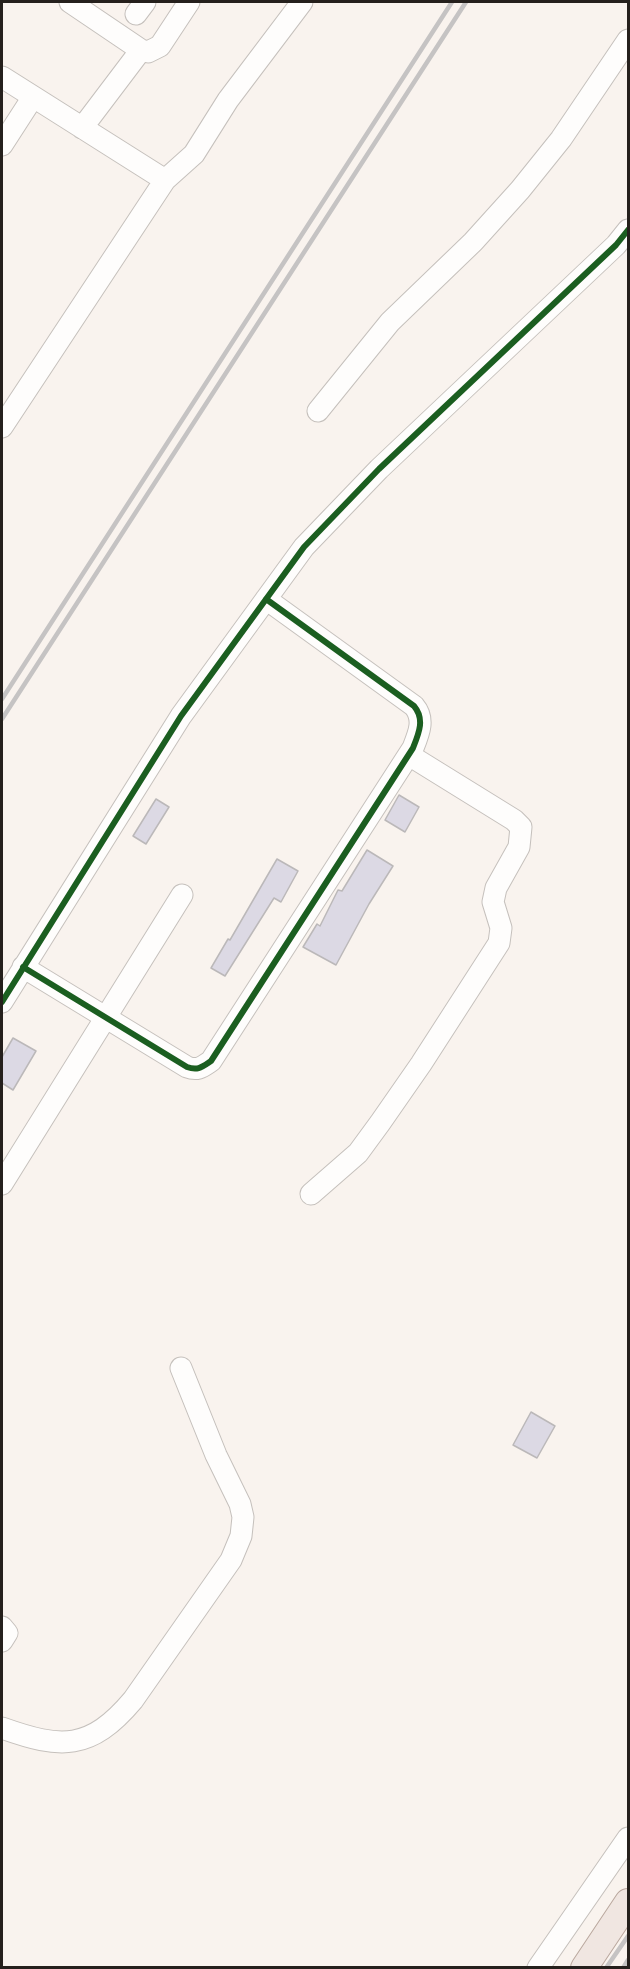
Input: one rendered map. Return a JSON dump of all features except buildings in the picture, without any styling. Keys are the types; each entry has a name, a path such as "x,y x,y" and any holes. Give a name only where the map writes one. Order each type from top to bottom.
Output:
{"main road":[{"path":"584,1968 628,1902"}],"street":[{"path":"70,2 141,50 148,52 160,46 189,2"},
{"path":"2,428 165,180 194,154 228,100 302,2"},
{"path":"318,411 377,336 473,242 520,190 561,139 628,40"},
{"path":"82,128 141,50"},
{"path":"2,77 165,180"},
{"path":"2,145 33,97"},
{"path":"2,1002 181,717 304,547 379,469 616,245 628,230"},
{"path":"23,967 194,1070 202,1068 211,1061 409,755 419,735 421,721 420,712 414,706 266,599"},
{"path":"310,1194 358,1153 427,1055 499,942 501,928 493,902 496,888 519,847 521,827 514,820 409,755"},
{"path":"2,1184 182,895"},
{"path":"2,1728 35,1740 79,1741 117,1720 231,1560 241,1536 243,1517 240,1504 216,1455 181,1368"},
{"path":"2,1627 7,1633 2,1641"},
{"path":"538,1968 628,1838"}],"railway":[{"path":"2,699 452,2"},
{"path":"2,719 466,2"},
{"path":"606,1968 628,1936"},
{"path":"623,1968 628,1960"}],"cycle path":[{"path":"2,1002 181,716 304,547 379,469 616,245 628,230"},
{"path":"23,967 187,1067 202,1067 211,1061 413,748 420,726 419,716 414,706 266,599"}]}
